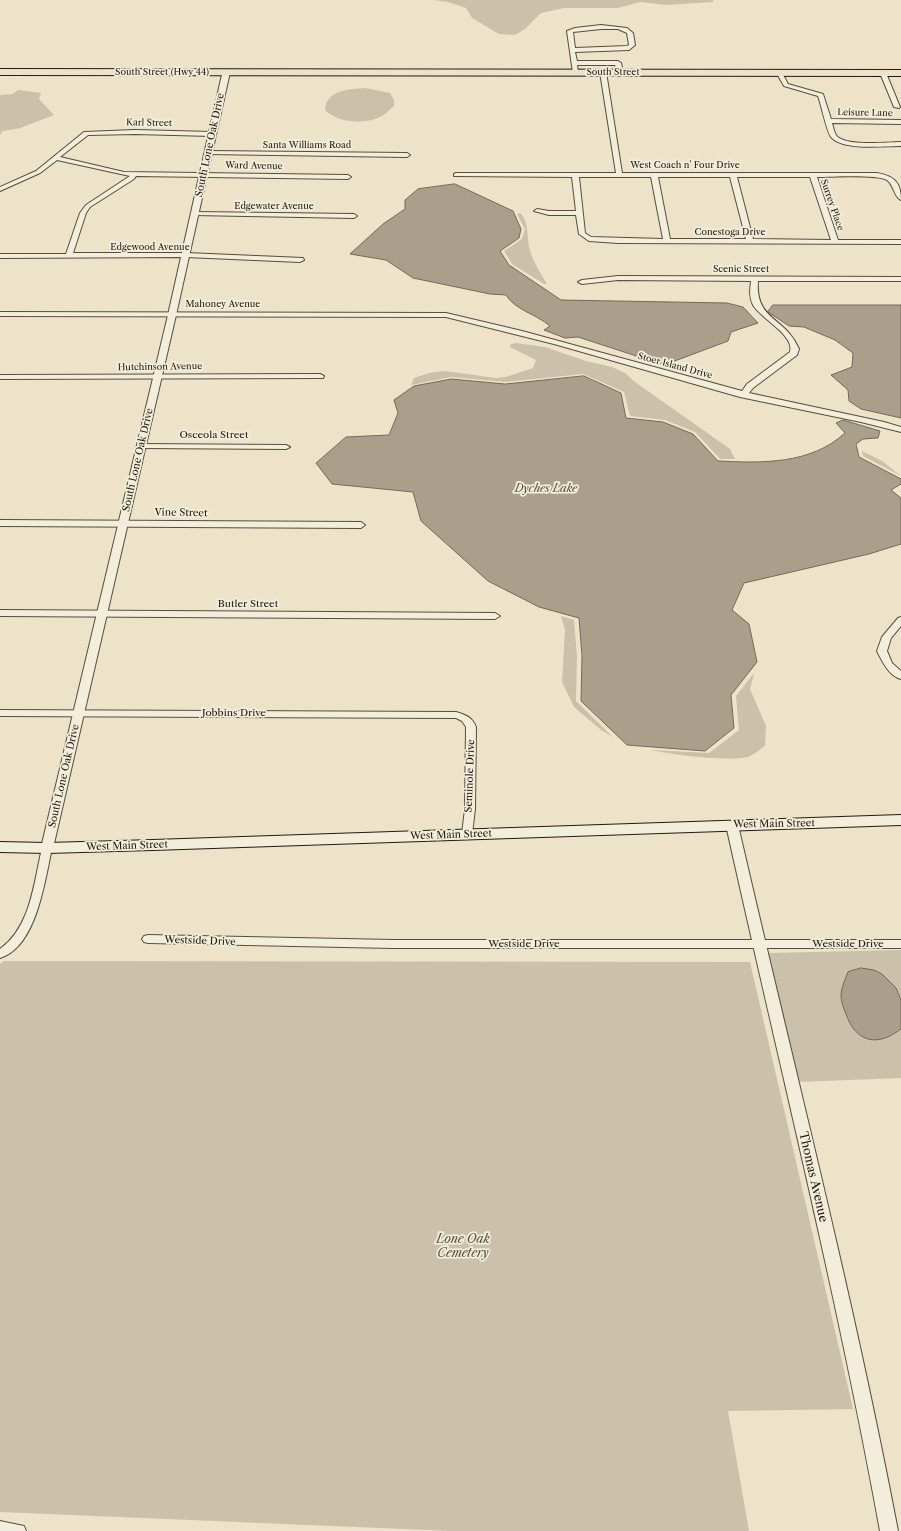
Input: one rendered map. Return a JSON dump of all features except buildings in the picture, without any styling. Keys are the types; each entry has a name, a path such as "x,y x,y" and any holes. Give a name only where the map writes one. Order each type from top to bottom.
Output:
{"main road":[{"name":"South Street","path":"325,72 574,68 603,72 901,72"},
{"name":"South Street (Hwy 44)","path":"0,72 325,72"},
{"name":"West Main Street","path":"0,847 47,848 732,824 901,820"}],"street":[{"path":"572,50 629,48 632,45 628,31 617,28 584,28 570,31 572,50 574,68 618,63 620,72"},
{"name":"South Lone Oak Drive","path":"47,848 186,256 226,72"},
{"path":"603,72 619,174"},
{"path":"780,72 786,85 821,95 832,136 840,141 854,143 901,144"},
{"path":"883,72 897,107"},
{"name":"Leisure Lane","path":"828,121 901,122"},
{"name":"Karl Street","path":"56,158 86,133 135,132 212,134"},
{"name":"Santa Williams Road","path":"208,153 407,155"},
{"path":"0,189 27,178 56,158"},
{"name":"Ward Avenue","path":"56,158 109,172 134,174 348,177"},
{"path":"69,256 83,213 88,206 132,178 134,174"},
{"name":"Conestoga Drive","path":"575,174 582,234 589,239 667,241 901,242"},
{"path":"654,174 667,241"},
{"path":"733,174 750,241"},
{"name":"West Coach n' Four Drive","path":"456,175 882,175 892,179 901,198"},
{"name":"Surrey Place","path":"813,175 835,242"},
{"path":"537,211 550,214 580,213"},
{"name":"Edgewater Avenue","path":"195,214 354,216"},
{"name":"Edgewood Avenue","path":"0,256 186,256 300,260"},
{"name":"Scenic Street","path":"582,282 618,278 901,279"},
{"path":"743,394 750,386 794,353 795,349 791,338 770,320 755,303 753,297 755,278"},
{"name":"Mahoney Avenue","path":"0,314 446,315"},
{"name":"Stoer Island Drive","path":"446,315 489,325 743,394 854,416 901,430"},
{"name":"Hutchinson Avenue","path":"0,377 320,376"},
{"name":"Osceola Street","path":"141,446 286,447"},
{"name":"Vine Street","path":"0,523 361,526"},
{"name":"Butler Street","path":"0,613 495,616"},
{"path":"901,620 887,637 882,650 888,664 901,676"},
{"name":"Jobbins Drive","path":"0,713 456,715 467,719"},
{"name":"Seminole Drive","path":"467,719 472,727 470,809 467,834"},
{"name":"Thomas Avenue","path":"732,824 758,944 855,1352 889,1531"},
{"path":"0,954 14,943 21,934 29,917 47,848"},
{"name":"Westside Drive","path":"148,939 393,944 901,944"},
{"path":"0,1528 19,1531"}],"green space":[{"path":"433,0 713,0 713,2 666,5 640,2 618,8 564,8 541,13 525,29 515,35 499,34 472,18 466,8 448,2"},
{"path":"365,88 390,93 394,100 394,106 382,116 368,121 344,120 337,118 325,110 326,103 329,98 339,92"},
{"path":"18,90 41,93 39,99 54,115 20,128 3,131 0,135 0,95 13,94"},
{"path":"520,213 527,225 531,254 537,268 547,284 544,284 512,264 504,251 522,239 525,229 517,214"},
{"path":"516,343 545,347 586,361 612,367 625,373 635,382 730,449 735,459 720,459 695,432 665,420 630,416 624,392 583,374 505,382 451,377 411,385 414,378 429,373 445,371 496,378 506,377 533,368 536,360 510,347 511,344"},
{"path":"862,451 882,461 901,476 863,456"},
{"path":"561,616 574,620 577,656 576,701 613,737 601,730 574,707 562,682 565,630"},
{"path":"754,673 750,689 766,726 765,746 750,756 729,759 685,756 651,750 709,753 739,730 736,696"},
{"path":"901,950 901,1000 896,988 892,1036 901,1029 901,1078 798,1082 769,953"},
{"name":"Lone Oak Cemetery","path":"4,961 750,962 853,1409 728,1411 749,1531 451,1531 0,1512 0,964"}],"water":[{"path":"455,184 513,211 521,229 519,238 500,251 509,265 561,300 727,303 743,307 758,323 731,332 728,341 664,365 578,337 565,338 544,330 550,326 520,308 506,295 490,294 413,278 386,260 350,254 383,224 405,209 405,200 418,189"},
{"path":"773,305 901,305 901,418 861,409 849,401 848,390 831,375 852,367 853,353 835,340 804,327 789,326 768,312"},
{"name":"Dyches Lake","path":"584,376 621,393 626,418 663,422 693,434 718,461 768,461 784,460 801,456 816,451 845,433 836,423 843,420 880,431 878,438 863,439 856,444 859,457 901,479 901,484 891,490 901,498 901,544 869,554 744,583 732,610 749,624 757,662 731,695 734,728 705,751 627,745 581,701 582,656 579,618 539,607 488,581 421,521 413,492 332,484 316,463 346,437 389,435 398,413 394,400 414,386 451,379 505,384"},
{"path":"861,968 874,970 882,974 896,988 901,1000 901,1029 892,1035 876,1040 869,1039 862,1036 850,1024 843,1005 841,993 848,972"}]}
